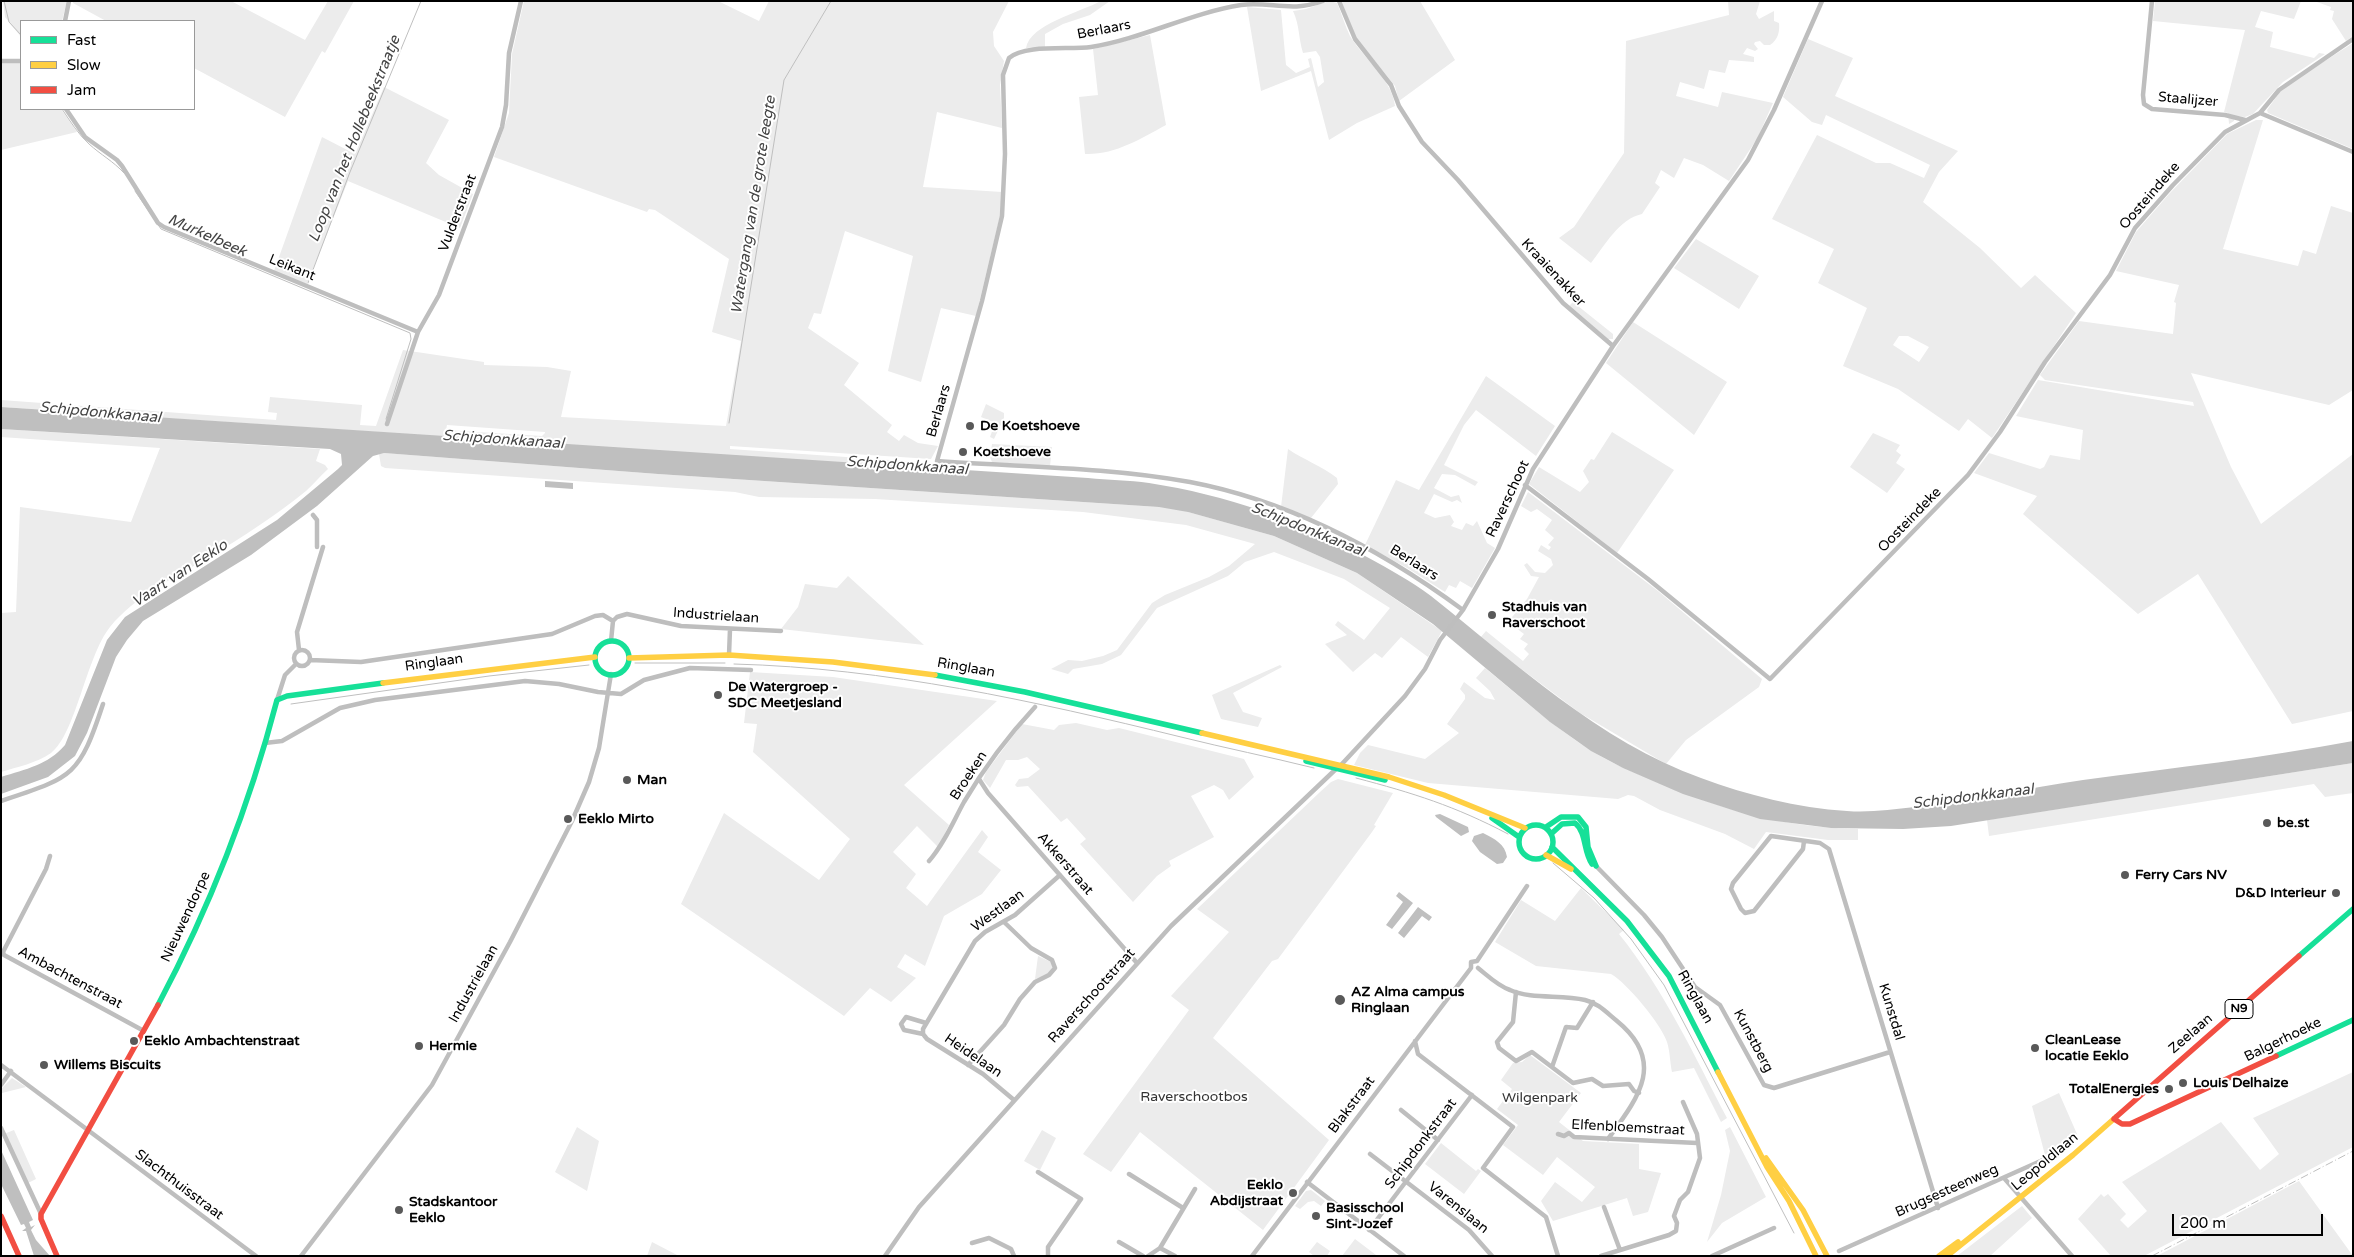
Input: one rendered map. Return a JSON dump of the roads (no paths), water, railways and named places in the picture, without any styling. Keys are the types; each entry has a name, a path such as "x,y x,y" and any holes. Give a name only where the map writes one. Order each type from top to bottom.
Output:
{"main road":[{"path":"611,641 624,645 629,658 623,671 612,674 601,670 595,658 602,644 611,641"},
{"name":"Ringlaan","path":"629,658 729,655 833,662 967,680 1025,692 1399,782 1444,795 1524,828"},
{"name":"Ringlaan","path":"277,700 287,696 491,668 595,658"},
{"name":"Nieuwendorpe","path":"41,1214 89,1131 174,974 230,851 277,700"},
{"name":"Ringlaan","path":"1290,756 1321,766 1339,767 1346,772 1399,782"},
{"name":"Ringlaan","path":"1484,813 1519,836"},
{"path":"1546,827 1562,816 1572,816 1582,821 1587,831 1588,849 1596,866"},
{"path":"1551,834 1562,822 1574,823 1582,833 1586,856 1596,866"},
{"path":"1535,824 1546,827 1551,834 1552,847 1546,855 1534,859 1525,856 1519,847 1519,836 1524,828 1535,824"},
{"name":"Ringlaan","path":"1552,847 1627,920 1664,968 1687,1007 1763,1154 1803,1210 1827,1256"},
{"name":"Ringlaan","path":"1546,855 1577,872"},
{"name":"Zeelaan","path":"2114,1120 2353,909"},
{"name":"Balgerhoeke","path":"2114,1120 2122,1124 2130,1124 2353,1020"},
{"name":"Leopoldlaan","path":"1948,1256 2114,1120"},
{"name":"Ringlaan","path":"1763,1154 1767,1166 1789,1201 1816,1256"},
{"path":"41,1214 40,1219 57,1256"},
{"path":"1,1216 19,1256"},
{"name":"Leopoldlaan","path":"1939,1256 1982,1225 1991,1221"}],"street":[{"path":"65,20 69,1"},
{"name":"Vulderstraat","path":"387,424 418,332 439,295 502,127 506,106 509,53 522,1"},
{"path":"1243,3 1301,8 1323,1"},
{"name":"Kraaienakker","path":"1339,1 1355,39 1391,85 1399,106 1422,142 1458,180 1563,303 1613,346"},
{"path":"1613,346 1748,160 1774,110 1822,1"},
{"name":"Staalijzer","path":"2152,1 2143,95 2144,104 2152,109 2225,115 2245,120"},
{"name":"Berlaars","path":"1243,3 1091,47 1026,51 1009,58 1003,75 1005,162 1002,216 982,301 937,461 1141,474 1192,483 1250,498 1299,515 1347,537 1398,565 1464,610"},
{"path":"2245,120 2261,111 2279,90 2294,78 2353,39"},
{"path":"1,61 20,61"},
{"name":"Leikant","path":"67,110 85,138 117,160 136,185 158,223 164,227 418,332"},
{"path":"2261,111 2353,152"},
{"name":"Oosteindeke","path":"1525,484 1648,579 1770,679 1968,475 2000,432 2045,362 2110,275 2135,228 2220,137 2245,120"},
{"name":"Raverschoot","path":"1442,637 1464,610 1498,549 1525,484 1613,346"},
{"path":"313,515 318,520 317,547"},
{"path":"299,650 307,652 310,660 303,667 296,664 294,658 299,650 297,632 323,547"},
{"name":"Industrielaan","path":"310,660 338,662 368,661 552,634 595,616 603,616 613,621 617,617 627,614 660,623 781,631"},
{"path":"611,641 613,621"},
{"path":"729,655 730,629"},
{"name":"Raverschootstraat","path":"885,1256 919,1207 1137,963 1183,914 1339,767 1405,696 1425,668 1442,637"},
{"path":"277,700 285,675 296,664"},
{"path":"609,694 622,694 644,680 690,668 751,670"},
{"name":"Industrielaan","path":"301,1256 403,1125 432,1085 454,1046 572,821 589,782 596,761 612,674"},
{"name":"Ringlaan","path":"265,743 282,741 340,708 375,700 525,681 565,684 609,694"},
{"path":"1,801 53,783 69,773 90,746 104,704"},
{"name":"Broeken","path":"929,861 939,850 979,779 1011,732 1034,707"},
{"name":"Akkerstraat","path":"979,779 988,793 1137,963"},
{"name":"Kunstdal","path":"1804,841 1802,849 1754,911 1745,913 1741,909 1731,886 1768,839 1775,836 1820,843 1829,849 1938,1208"},
{"name":"Ambachtenstraat","path":"50,856 46,869 3,952 4,955 144,1031"},
{"name":"Kunstberg","path":"1596,866 1644,915 1662,937 1695,987 1720,1006 1764,1085 1774,1088 1890,1052"},
{"name":"Westlaan","path":"923,1032 926,1023 975,941 985,932 1004,922 1060,875"},
{"path":"1527,886 1477,960 1471,962 1471,968 1474,970 1478,968 1504,987 1516,992 1580,998 1593,1002 1627,1029 1635,1038 1643,1061 1642,1082 1639,1093 1608,1138"},
{"path":"968,1065 1004,1025 1020,1000 1035,982 1049,975 1055,968 1052,960 1031,948 1004,922"},
{"path":"1477,960 1480,964 1478,968"},
{"name":"Blakstraat","path":"1252,1256 1471,968"},
{"path":"1516,992 1513,1022 1498,1042 1499,1048 1516,1061 1532,1052 1573,1082 1579,1083 1592,1079 1603,1086 1629,1084 1634,1091 1639,1093"},
{"path":"1552,1066 1566,1027 1577,1028 1593,1002"},
{"path":"923,1032 904,1030 901,1024 906,1018 926,1023"},
{"name":"Heidelaan","path":"923,1032 927,1039 989,1078 1014,1100"},
{"path":"1415,1041 1418,1054"},
{"path":"1406,1053 1418,1054 1513,1127 1483,1168 1546,1217 1558,1256"},
{"name":"Slachthuisstraat","path":"1,1065 256,1256"},
{"path":"1,1085 10,1071"},
{"name":"Schipdonkstraat","path":"1370,1230 1472,1095"},
{"path":"1601,1256 1669,1235 1676,1231 1677,1223 1674,1216 1680,1200 1688,1192 1700,1158 1697,1134 1683,1102"},
{"path":"1400,1110 1438,1140"},
{"path":"1,1128 41,1214"},
{"name":"Elfenbloemstraat","path":"1558,1134 1564,1136 1569,1133 1574,1137 1697,1143"},
{"name":"Brugsesteenweg","path":"1839,1251 2063,1151"},
{"name":"Varenslaan","path":"1370,1154 1473,1233 1492,1256"},
{"path":"1038,1172 1081,1199 1048,1247 1048,1256"},
{"path":"1129,1174 1183,1208"},
{"path":"2004,1178 2072,1256"},
{"path":"1307,1182 1404,1256"},
{"path":"1148,1256 1160,1248 1194,1189"},
{"path":"1604,1207 1620,1250"},
{"path":"1712,1256 1774,1228"},
{"path":"972,1243 989,1238 1010,1249 1014,1256"},
{"path":"1119,1242 1143,1256"},
{"path":"1160,1248 1175,1256"}],"water":[{"name":"Schipdonkkanaal","path":"1,407 1126,481 1149,483 1206,494 1288,520 1367,557 1416,585 1559,698 1628,744 1664,763 1736,790 1772,800 1810,807 1847,811 1881,811 1915,807 2083,780 2252,758 2353,741 2353,763 1951,826 1903,829 1831,828 1760,819 1683,794 1623,768 1591,751 1550,722 1433,624 1357,573 1274,536 1188,512 1159,507 658,474 384,453 373,456 317,506 251,555 143,621 116,657 87,733 75,756 48,777 1,794 1,777 44,762 65,745 107,640 125,617 277,520 342,465 341,454 330,449 1,429"},
{"path":"545,481 573,483 573,489 545,487"},
{"path":"1440,814 1468,827 1469,832 1461,836 1435,815"},
{"path":"1483,833 1502,845 1507,857 1503,863 1497,864 1480,852 1472,841 1474,836"},
{"path":"1399,892 1413,903 1392,929 1386,925 1403,902 1396,896"},
{"path":"1418,907 1432,917 1429,921 1422,916 1404,938 1398,933"},
{"path":"1,1150 33,1220 29,1222 31,1227 35,1225 31,1230 36,1240 50,1256 34,1256 26,1231 22,1231 26,1228 24,1224 21,1225 1,1184"}],"waterway":[{"name":"Murkelbeek","path":"4,1 9,22 20,34"},
{"name":"Loop van het Hollebeekstraatje","path":"308,283 350,172 421,1"},
{"name":"Watergang van de grote leegte","path":"729,423 784,80 831,1"},
{"name":"Murkelbeek","path":"63,110 85,140 124,173"},
{"name":"Loop van het Hollebeekstraatje","path":"135,191 161,229 410,333 411,339 386,419"},
{"path":"635,663 725,663"},
{"path":"734,664 847,672 959,688 1071,711 1314,768"},
{"path":"291,704 489,676 589,665"},
{"path":"1356,778 1434,801 1508,834"},
{"path":"1553,863 1594,898 1631,939 1664,985 1794,1233"}],"railway":[{"path":"2152,1256 2353,1151"}],"place":[{"name":"De Koetshoeve","path":"970,426"},
{"name":"Koetshoeve","path":"963,452"},
{"name":"Stadhuis van Raverschoot","path":"1492,615"},
{"name":"De Watergroep - SDC Meetjesland","path":"718,695"},
{"name":"Man","path":"627,780"},
{"name":"Eeklo Mirto","path":"568,819"},
{"name":"be.st","path":"2267,823"},
{"name":"Ferry Cars NV","path":"2125,875"},
{"name":"D&D Interieur","path":"2336,893"},
{"name":"AZ Alma campus Ringlaan","path":"1340,1000"},
{"name":"Eeklo Ambachtenstraat","path":"134,1041"},
{"name":"Hermie","path":"419,1046"},
{"name":"CleanLease locatie Eeklo","path":"2035,1048"},
{"name":"Willems Biscuits","path":"44,1065"},
{"name":"Louis Delhaize","path":"2183,1083"},
{"name":"TotalEnergies","path":"2169,1089"},
{"name":"Eeklo Abdijstraat","path":"1293,1193"},
{"name":"Stadskantoor Eeklo","path":"399,1210"},
{"name":"Basisschool Sint-Jozef","path":"1316,1216"}],"water label":[{"name":"Vaart van Eeklo","path":"180,574"}],"park label":[{"name":"Raverschootbos","path":"1194,1097"},
{"name":"Wilgenpark","path":"1540,1098"}]}
